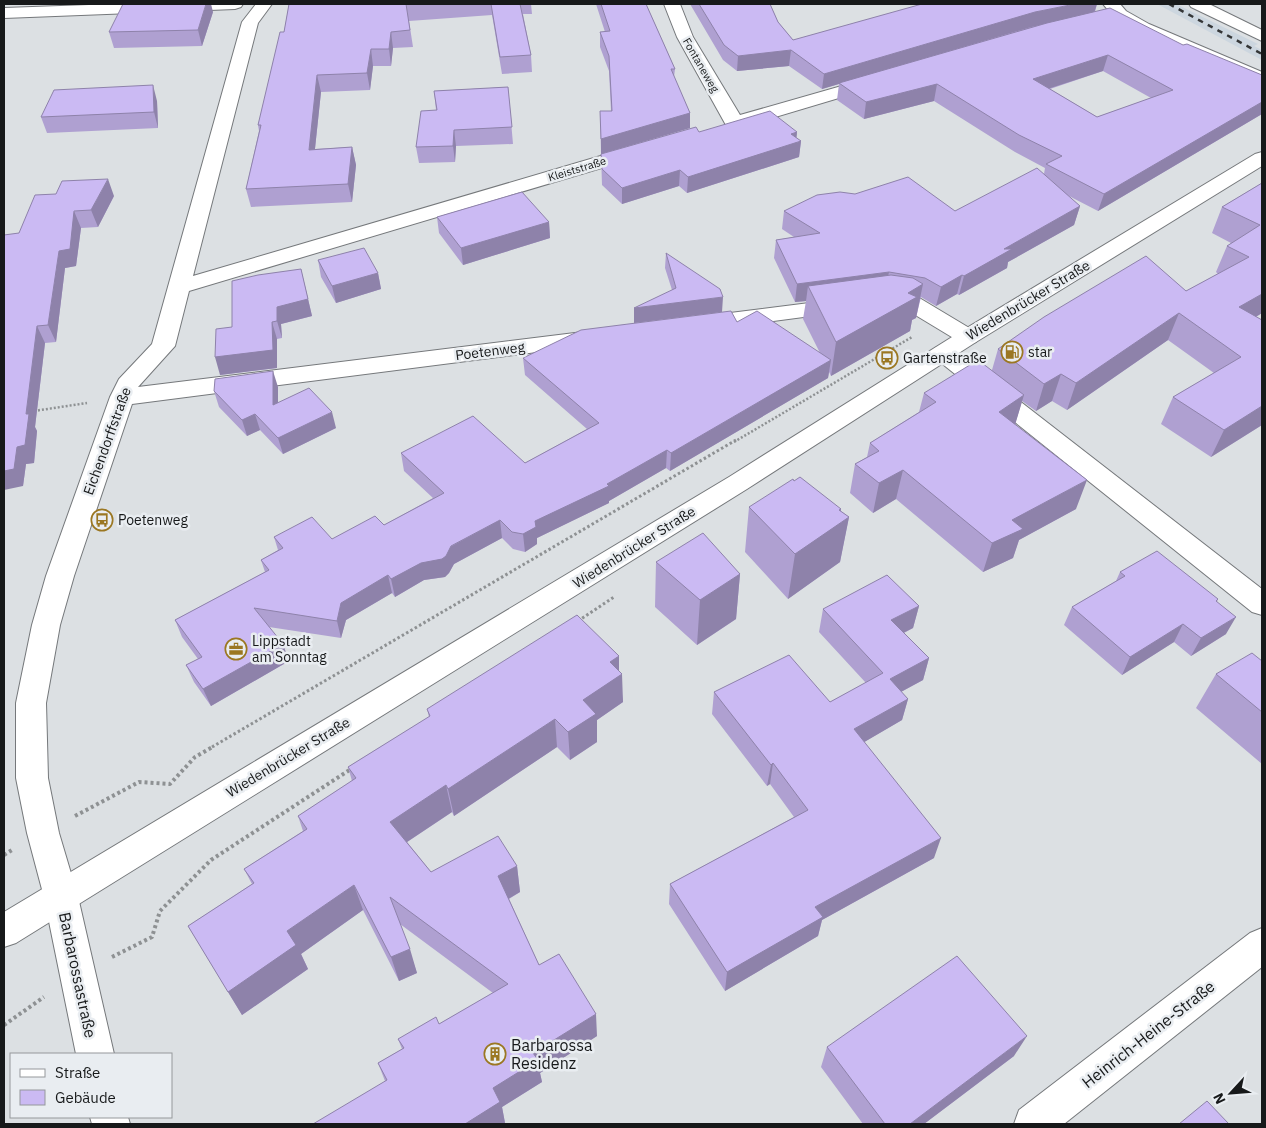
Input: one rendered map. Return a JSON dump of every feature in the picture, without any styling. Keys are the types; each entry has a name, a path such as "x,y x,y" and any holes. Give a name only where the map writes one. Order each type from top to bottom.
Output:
{"street":[{"path":"4,13 235,4"},
{"name":"Eichendorffstraße","path":"61,896 42,833 32,778 31,703 46,625 60,576 127,384 163,346 250,22 264,4"},
{"name":"Fontaneweg","path":"672,4 726,126 886,78"},
{"path":"1197,4 1262,36"},
{"path":"1218,4 1262,25"},
{"path":"1111,12 1143,28 1262,78"},
{"name":"Kleiststraße","path":"179,287 654,146"},
{"name":"Wiedenbrücker Straße","path":"4,932 738,483 953,338 1262,158"},
{"path":"679,327 885,300 913,304 1262,604"},
{"name":"Poetenweg","path":"122,397 610,336"},
{"name":"Barbarossastraße","path":"61,896 95,1053"},
{"name":"Heinrich-Heine-Straße","path":"1033,1124 1262,944"}],"path":[{"path":"4,855 139,782 170,784 195,757 906,339 953,338"},
{"path":"32,411 122,397"},
{"path":"570,626 618,594"},
{"path":"4,1025 78,974 152,937 160,911 211,860 357,765"}],"shaded area":[{"path":"1157,4 1176,4 1258,44 1254,46 1262,50 1262,60"}],"building":[{"path":"123,4 206,4 198,30 109,32"},
{"path":"289,4 406,4 410,30 391,32 389,49 371,49 367,73 317,75 309,150 352,147 348,184 246,189 261,125 258,125 280,32 284,32"},
{"path":"491,4 520,4 531,55 500,57"},
{"path":"601,4 646,4 675,69 671,69 690,113 601,139 600,111 612,111 609,56 600,32 610,31"},
{"path":"699,4 770,4 778,22 793,40 922,4 1075,4 1035,12 824,74 791,50 738,56 724,45"},
{"path":"1110,8 1183,45 1187,44 1262,75 1262,102 1104,194 1046,164 1062,156 1019,135 937,84 866,102 839,83 1047,23","holes":["1108,55 1173,90 1097,117 1033,79"]},
{"path":"153,85 154,112 41,117 54,90"},
{"path":"508,87 512,127 454,130 453,146 416,147 421,111 437,110 434,91"},
{"path":"770,111 797,132 791,134 801,141 688,177 680,170 622,188 602,169 601,154 696,127 699,132"},
{"path":"1037,168 1080,206 1004,249 1012,249 941,287 925,278 889,272 797,284 776,240 820,233 784,211 817,195 840,192 855,194 908,177 955,211"},
{"path":"108,179 91,210 74,211 70,249 59,251 48,325 37,326 26,414 29,414 25,445 17,447 14,469 4,471 4,235 19,233 35,195 56,194 62,181"},
{"path":"1262,183 1262,294 1239,307 1262,320 1262,406 1224,430 1173,397 1241,357 1179,313 1076,383 1061,374 1044,384 998,349 1044,317 1146,256 1186,291 1249,257 1227,246 1260,225 1222,207"},
{"path":"522,192 549,222 461,248 437,217"},
{"path":"364,248 378,273 332,286 318,260"},
{"path":"666,253 720,289 723,297 634,308 676,288"},
{"path":"301,269 308,299 277,307 277,321 272,322 273,350 215,357 216,329 232,327 232,281"},
{"path":"891,275 913,278 923,284 908,293 917,297 836,342 808,286"},
{"path":"731,311 737,322 757,311 831,360 671,453 667,450 607,484 609,486 535,521 536,527 523,534 512,532 500,520 451,546 446,556 442,559 421,563 391,579 388,575 341,603 337,621 254,608 283,644 203,689 186,665 202,657 175,620 269,570 261,560 283,548 274,537 312,517 332,539 375,516 384,525 444,493 401,453 473,416 525,463 599,423 523,358 581,330"},
{"path":"978,360 1024,395 999,412 1087,480 1012,520 1023,529 992,543 903,470 879,483 855,464 879,451 870,443 936,402 924,393"},
{"path":"273,371 273,405 309,388 332,412 278,438 255,414 242,420 214,391 215,379"},
{"path":"800,477 849,517 795,554 749,507 793,479 794,481"},
{"path":"703,533 740,574 700,600 656,562"},
{"path":"1157,551 1218,599 1216,601 1236,617 1201,638 1183,624 1130,657 1072,607 1125,576 1120,572"},
{"path":"887,575 919,606 891,620 929,658 890,679 908,699 854,729 941,838 815,907 823,917 727,972 670,884 808,810 773,763 771,765 714,692 789,655 830,702 883,673 823,609"},
{"path":"577,615 619,656 610,662 622,674 583,700 596,714 568,732 555,719 448,789 446,785 390,822 431,872 498,836 517,866 498,876 539,965 559,954 596,1014 533,1053 538,1060 493,1088 500,1102 465,1124 313,1124 387,1080 378,1063 404,1048 398,1039 436,1017 439,1024 508,984 390,897 410,949 391,957 354,885 287,931 296,945 228,992 188,926 254,883 244,869 307,829 298,816 356,778 348,767 430,716 427,709"},
{"path":"1252,653 1262,661 1262,712 1216,674"},
{"path":"957,956 1027,1036 910,1124 885,1124 827,1047"},
{"path":"1207,1101 1229,1124 1179,1124"}],"railway":[{"path":"1169,4 1262,54"}],"place":[{"name":"star","path":"1012,352"},
{"name":"Gartenstraße","path":"887,358"},
{"name":"Poetenweg","path":"102,520"},
{"name":"Lippstadt am Sonntag","path":"236,649"},
{"name":"Barbarossa Residenz","path":"495,1054"}]}
